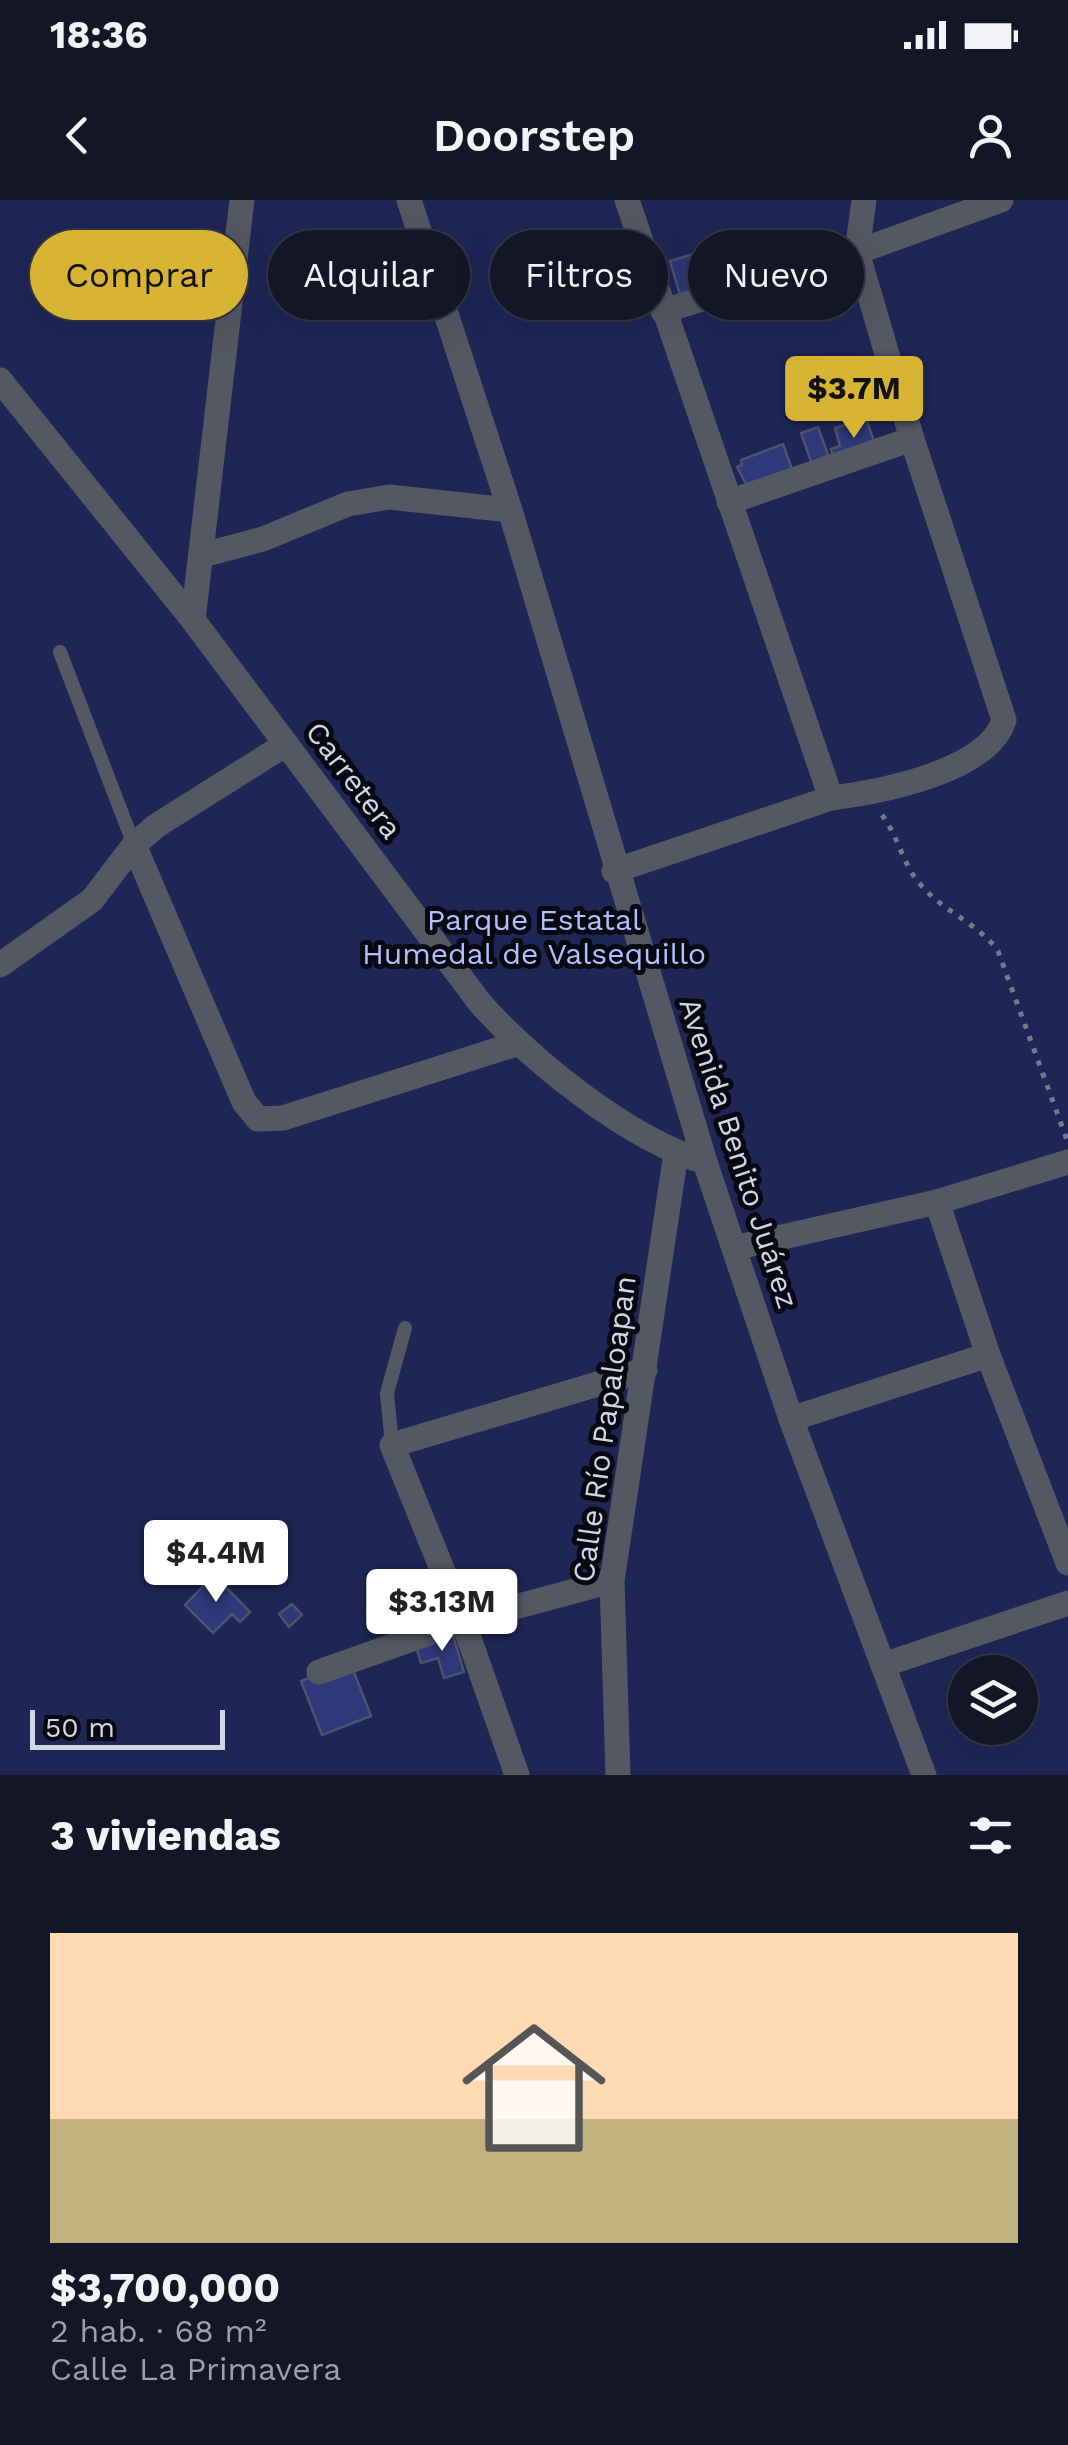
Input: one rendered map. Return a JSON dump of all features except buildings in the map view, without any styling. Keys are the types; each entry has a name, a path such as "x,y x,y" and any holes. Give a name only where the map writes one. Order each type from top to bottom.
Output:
{"street":[{"path":"193,620 242,200"},
{"name":"Avenida Benito Juárez","path":"410,200 510,510 614,870 705,1162 792,1418 924,1775"},
{"path":"627,200 637,230"},
{"path":"860,230 864,200"},
{"path":"864,249 1000,200"},
{"path":"614,870 830,798 866,794 965,763 1000,734 1004,720 912,439 864,276"},
{"path":"666,320 830,798"},
{"name":"Carretera","path":"0,380 193,620 480,1002 516,1044 553,1074 676,1153 705,1162"},
{"path":"729,502 912,439"},
{"path":"203,555 263,539 348,504 389,497 510,510"},
{"path":"0,965 92,900 134,844 286,744"},
{"path":"134,844 244,1102 258,1119 282,1118 516,1044"},
{"name":"Calle Río Papaloapan","path":"618,1775 612,1581 676,1153"},
{"path":"734,1248 937,1202 1068,1162"},
{"path":"937,1202 988,1355 1068,1563"},
{"path":"792,1418 988,1355"},
{"path":"516,1775 463,1622 392,1445 645,1370"},
{"path":"319,1672 463,1622 612,1581"},
{"path":"883,1665 1068,1604"}],"lane":[{"path":"60,652 134,844"},
{"path":"392,1445 387,1393 405,1328"}],"path":[{"path":"866,794 896,833 917,882 988,938 998,951 1068,1142"}],"green space":[{"name":"Parque Estatal Humedal de Valsequillo","path":"0,200 1068,200 1068,1775 0,1775"}]}
